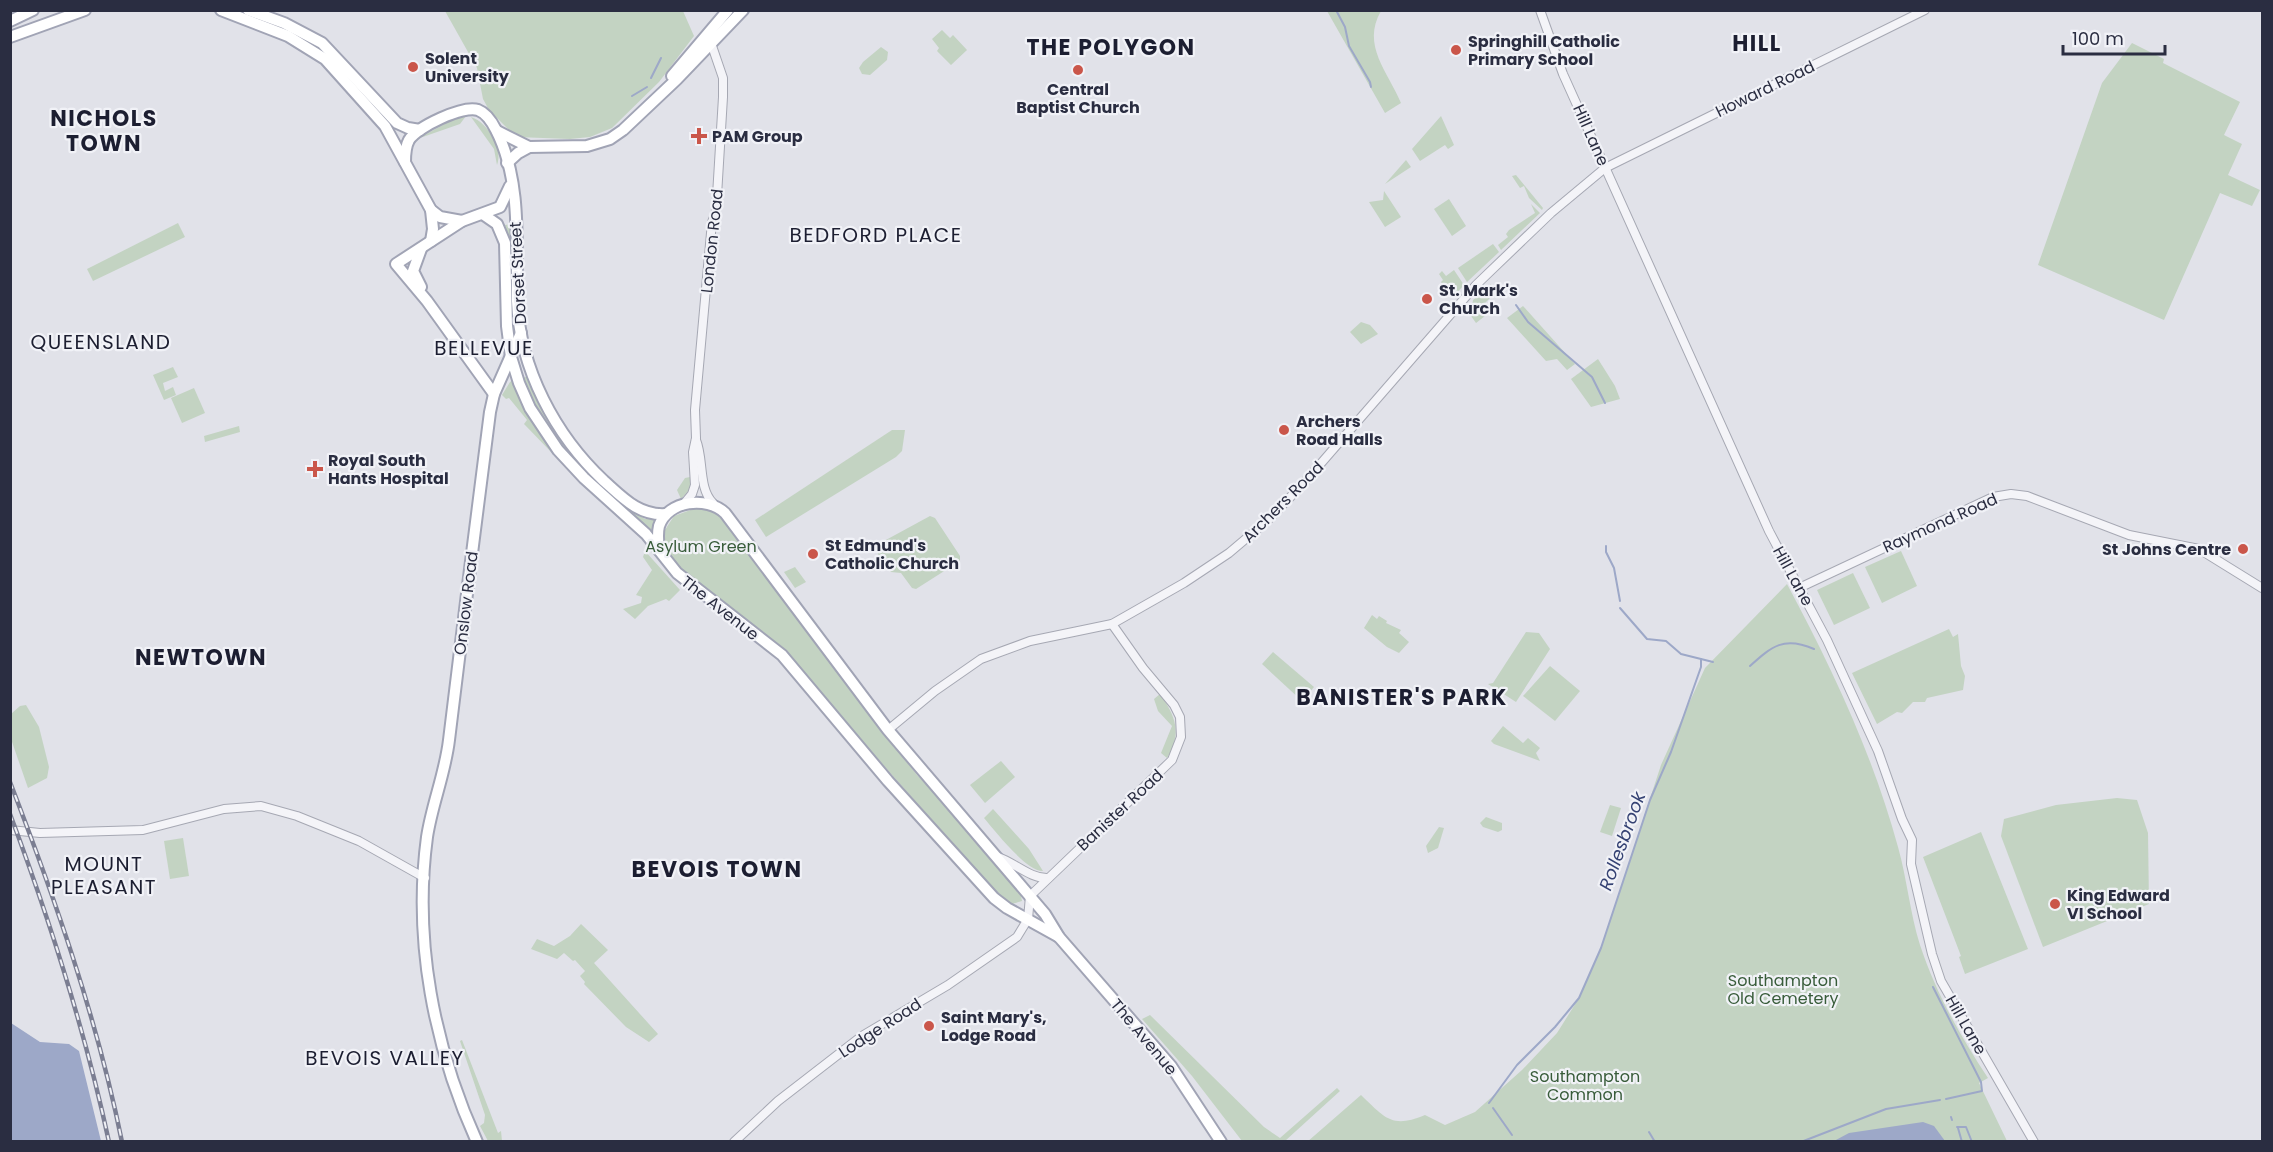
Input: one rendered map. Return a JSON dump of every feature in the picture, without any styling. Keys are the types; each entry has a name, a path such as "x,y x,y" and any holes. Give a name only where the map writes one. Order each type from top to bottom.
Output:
{"main road":[{"path":"10,14 16,10"},
{"path":"10,21 33,10"},
{"path":"10,38 85,10"},
{"path":"220,10 288,36 315,50 376,114 431,210 433,229 430,241"},
{"path":"248,10 284,23 321,43 398,123 420,130"},
{"path":"666,87 706,33 728,10"},
{"path":"496,131 529,147 570,147 603,142 623,130 713,44 743,10"},
{"path":"405,162 407,143 420,130 446,117 474,109 483,113 496,131 507,163 511,184 500,207 484,215 462,221 396,264 427,301 494,394"},
{"path":"507,163 529,147"},
{"name":"Dorset Street","path":"511,184 517,222 517,303 521,333 537,384 551,414 571,444 595,472 629,503 646,513 666,514"},
{"path":"431,210 440,217 462,221"},
{"name":"Dorset Street","path":"484,215 497,225 505,243 505,299 511,357 530,408 558,450 584,478 646,534 659,550"},
{"path":"421,249 413,267 414,276 427,301"},
{"name":"Onslow Road","path":"477,1142 453,1079 431,1004 424,878 429,827 446,766 494,394 521,333"},
{"path":"659,550 658,529 666,514 683,505 713,503"},
{"name":"The Avenue","path":"713,503 725,513 888,730 1045,914 1059,937 1171,1066 1221,1142"},
{"name":"The Avenue","path":"659,550 669,565 691,585 782,655 888,781 994,898 1006,908 1059,937"}],"street":[{"name":"Hill Lane","path":"1540,10 1554,54 1769,531 1853,694 1912,840 1911,864 1927,937 1941,981 2034,1142"},
{"name":"Howard Road","path":"1605,168 1925,10"},
{"name":"London Road","path":"683,505 694,488 693,452 696,438 696,400 712,222 716,212 723,97 723,78 713,44 706,33"},
{"name":"Archers Road","path":"888,730 941,687 981,659 1030,641 1112,624 1214,564 1268,520 1339,444 1469,293 1551,213 1605,168"},
{"name":"London Road","path":"696,438 706,492 713,503"},
{"name":"Raymond Road","path":"1799,588 2002,495 2027,496 2133,536 2189,545 2209,554 2262,588"},
{"name":"Banister Road","path":"1030,896 1168,765 1181,737 1180,717 1174,705 1143,668 1112,624"},
{"path":"10,830 40,833 143,830 224,809 261,806 297,816 359,841 424,878"},
{"path":"997,857 1012,862 1036,877 1048,878"},
{"path":"1028,919 1030,896"},
{"name":"Lodge Road","path":"734,1142 778,1101 862,1036 948,985 1017,937 1028,919"}],"green space":[{"path":"445,11 683,11 694,36 659,82 612,128 590,137 570,139 516,137 489,110 483,99 477,68"},
{"path":"1327,11 1381,11 1374,35 1375,47 1401,103 1385,113"},
{"path":"942,30 950,38 953,35 967,50 951,65 937,51 939,48 932,39"},
{"path":"2132,43 2164,59 2163,63 2240,102 2224,135 2242,144 2228,175 2260,190 2252,206 2220,193 2164,320 2038,265 2102,83"},
{"path":"881,47 888,52 887,60 870,75 862,74 859,68 863,62"},
{"path":"466,116 460,124 417,139 452,120"},
{"path":"1441,116 1454,145 1448,149 1445,145 1420,161 1412,149"},
{"path":"471,117 483,124 493,136 499,158 497,165 494,149"},
{"path":"1406,160 1411,167 1385,184"},
{"path":"1516,175 1543,208 1542,210 1529,198 1524,186 1520,188 1512,176"},
{"path":"1384,191 1401,217 1385,227 1369,202 1383,200"},
{"path":"1449,199 1466,226 1452,236 1434,209"},
{"path":"1531,204 1540,213 1501,250 1498,245 1508,237 1506,234 1509,230 1535,213"},
{"path":"178,223 185,237 93,281 87,269"},
{"path":"512,224 512,298 515,336 512,336 510,243 505,225"},
{"path":"1493,244 1499,252 1467,282 1458,268"},
{"path":"1454,270 1464,285 1452,298 1441,282 1443,280 1439,274 1442,271 1446,276"},
{"path":"1491,284 1494,294 1480,308 1485,316 1476,323 1471,316 1473,300"},
{"path":"1523,306 1575,364 1567,370 1557,359 1546,361 1507,318"},
{"path":"1361,322 1370,325 1378,334 1361,344 1350,332"},
{"path":"1598,359 1615,386 1620,399 1591,407 1571,379"},
{"path":"173,367 178,377 163,383 165,391 173,387 176,395 164,400 153,375"},
{"path":"529,376 538,401 633,511 645,519 657,519 652,531 594,481 561,444 533,402 522,378"},
{"path":"514,379 536,426 555,456 524,424 527,420 509,398 506,399 502,395"},
{"path":"194,388 205,413 182,423 171,398"},
{"path":"239,426 240,432 205,442 204,436"},
{"path":"892,430 905,430 902,451 896,457 766,537 755,520"},
{"path":"690,477 690,489 681,499 677,490 685,478"},
{"name":"Asylum Green","path":"696,508 709,508 720,516 917,775 951,810 1021,896 1022,901 1012,904 1003,901 812,684 677,568 666,548 663,533 674,516"},
{"path":"930,516 935,518 960,556 960,561 916,589 912,588 901,573 891,572 873,547"},
{"path":"645,551 680,590 669,601 666,599 648,606 635,619 623,609 641,603 642,597 636,595 652,570 643,557"},
{"path":"1901,551 1917,586 1882,603 1865,567"},
{"path":"795,567 806,582 795,588 784,572"},
{"path":"1853,573 1870,608 1834,625 1817,590"},
{"name":"Southampton Old Cemetery","path":"1787,584 1820,648 1864,746 1898,847 1926,963 1950,1014 1988,1078 1979,1083 2007,1141 1307,1142 1361,1095 1376,1110 1397,1121 1425,1115 1445,1125 1475,1112 1522,1070 1557,1033 1579,998 1601,948 1661,765 1705,668"},
{"path":"1372,615 1377,619 1379,616 1387,621 1386,623 1401,630 1399,633 1409,642 1399,653 1387,647 1364,628"},
{"path":"1949,629 1953,637 1958,634 1961,666 1965,676 1963,690 1927,698 1925,702 1913,702 1902,713 1897,712 1877,724 1852,673"},
{"path":"1526,632 1539,633 1550,649 1516,702 1488,684 1493,683"},
{"path":"1273,652 1314,687 1302,701 1262,664"},
{"path":"1550,666 1580,691 1555,721 1523,696"},
{"path":"1160,694 1170,709 1176,733 1167,758 1161,753 1172,726 1158,711 1154,699"},
{"path":"26,705 39,727 49,767 47,778 28,788 11,739 11,714 20,706"},
{"path":"1503,726 1523,743 1528,738 1540,748 1536,753 1540,761 1494,744 1491,741"},
{"path":"1001,761 1015,777 985,803 970,785"},
{"path":"2117,798 2137,800 2148,833 2149,904 2043,947 2001,836 2004,819 2056,805"},
{"path":"1610,805 1621,808 1612,836 1600,832"},
{"path":"993,809 1029,849 1043,871 1036,870 1020,858 984,818"},
{"path":"1486,817 1502,823 1502,830 1498,832 1483,827 1480,823"},
{"path":"1439,827 1444,828 1438,848 1428,853 1426,846"},
{"path":"1981,832 2028,949 1965,974 1959,957 1961,956 1923,857"},
{"path":"183,838 189,876 170,879 164,841"},
{"path":"581,924 608,950 594,963 658,1034 649,1042 626,1027 584,984 580,976 585,971 575,960 573,961 564,953 557,959 531,949 537,939 554,946 570,936"},
{"path":"1150,1015 1264,1127 1280,1138 1337,1088 1340,1091 1285,1141 1242,1141 1192,1076 1142,1019"},
{"path":"462,1040 498,1133 501,1131 502,1141 488,1141 480,1126 484,1123 485,1115 460,1041"}],"water":[{"path":"11,1023 40,1042 69,1044 79,1051 101,1141 11,1141"},
{"path":"1923,1122 1934,1126 1945,1141 1834,1141 1849,1133"}],"waterway":[{"name":"Rollesbrook","path":"1336,10 1345,27 1349,46 1371,87"},
{"path":"651,78 661,58"},
{"path":"632,96 647,87"},
{"name":"Rollesbrook","path":"1516,305 1528,322 1592,377 1605,403"},
{"name":"Rollesbrook","path":"1606,546 1606,552 1614,568 1620,601"},
{"name":"Rollesbrook","path":"1620,608 1647,639 1666,641 1681,654 1713,662"},
{"path":"1750,666 1772,648 1786,643 1804,645 1814,649"},
{"name":"Rollesbrook","path":"1489,1103 1517,1065 1555,1027 1579,998 1601,948 1650,800 1671,752 1701,667 1701,659"},
{"path":"1933,987 1981,1082 1982,1091 1946,1099"},
{"path":"1801,1142 1886,1109 1940,1100"},
{"path":"1493,1108 1512,1135"},
{"path":"1957,1127 1966,1127 1972,1142"},
{"path":"1958,1128 1962,1142"},
{"path":"1649,1132 1655,1142"}],"railway":[{"path":"10,782 74,959 100,1050 122,1142"},
{"path":"10,814 66,976 109,1142"}],"place":[{"name":"Springhill Catholic Primary School","path":"1456,50"},
{"name":"Solent University","path":"413,67"},
{"name":"Central Baptist Church","path":"1078,70"},
{"name":"PAM Group","path":"699,136"},
{"name":"St. Mark's Church","path":"1427,299"},
{"name":"Archers Road Halls","path":"1284,430"},
{"name":"Royal South Hants Hospital","path":"315,469"},
{"name":"St Johns Centre","path":"2243,549"},
{"name":"St Edmund's Catholic Church","path":"813,554"},
{"name":"King Edward VI School","path":"2055,904"},
{"name":"Saint Mary's, Lodge Road","path":"929,1026"}],"district":[{"name":"HILL","path":"1757,43"},
{"name":"THE POLYGON","path":"1111,47"},
{"name":"NICHOLS TOWN","path":"104,130"},
{"name":"BEDFORD PLACE","path":"876,235"},
{"name":"QUEENSLAND","path":"101,342"},
{"name":"BELLEVUE","path":"484,348"},
{"name":"NEWTOWN","path":"201,657"},
{"name":"BANISTER'S PARK","path":"1402,697"},
{"name":"BEVOIS TOWN","path":"717,869"},
{"name":"MOUNT PLEASANT","path":"104,876"},
{"name":"BEVOIS VALLEY","path":"385,1058"}],"park label":[{"name":"Southampton Common","path":"1585,1085"}]}
